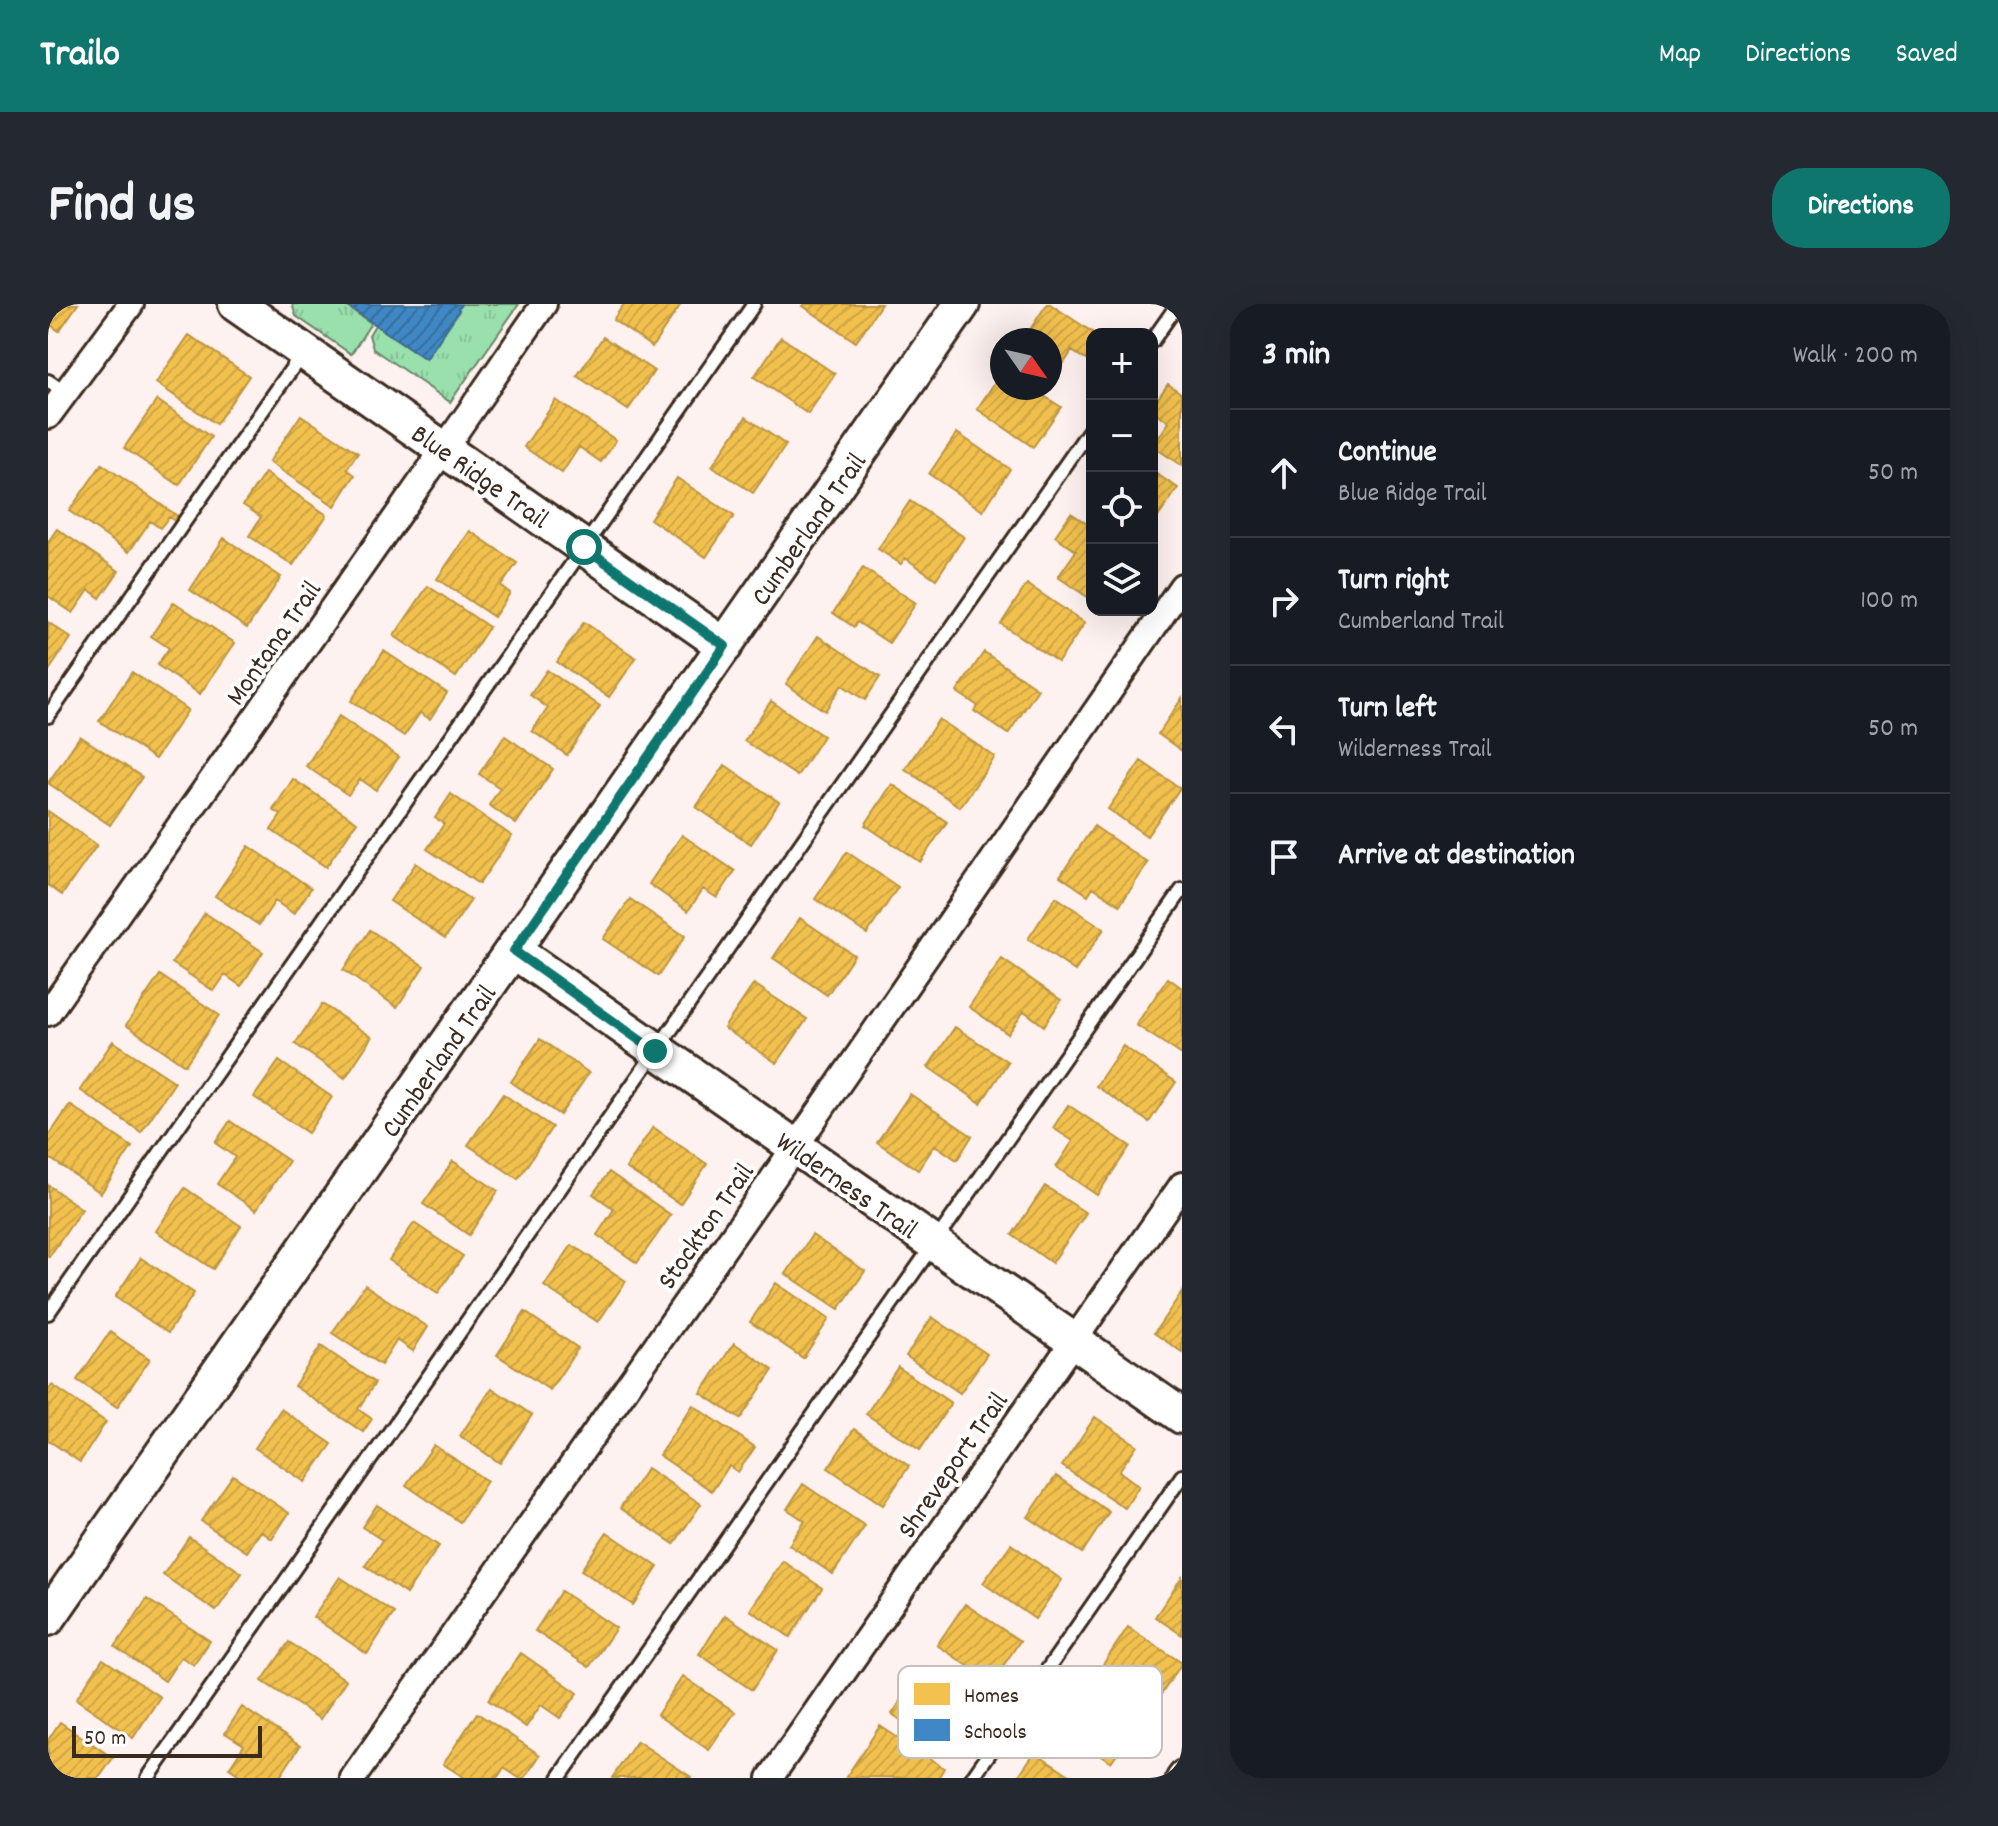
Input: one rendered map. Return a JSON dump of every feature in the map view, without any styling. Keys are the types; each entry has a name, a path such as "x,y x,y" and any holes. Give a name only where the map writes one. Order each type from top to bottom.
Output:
{"street":[{"path":"48,416 57,387 131,304"},
{"name":"Montana Trail","path":"48,1013 544,304"},
{"name":"Cumberland Trail","path":"48,1618 962,304"},
{"name":"Blue Ridge Trail","path":"250,308 304,351 725,646"},
{"name":"Stockton Trail","path":"353,1778 795,1147 1182,586"},
{"name":"Wilderness Trail","path":"514,951 1182,1416"},
{"name":"Shreveport Trail","path":"770,1778 1182,1185"}],"lane":[{"path":"48,1313 754,304"},
{"path":"1158,332 1178,304"},
{"path":"48,716 304,351"},
{"path":"148,1778 1086,436"},
{"path":"559,1778 1182,890"},
{"path":"1050,1666 1182,1476"},
{"path":"972,1778 986,1758"}],"green space":[{"path":"292,304 343,304 371,323 351,354 296,316"},
{"path":"461,304 519,304 450,402 373,349 369,335 375,325 426,359"}],"building: Homes":[{"path":"48,304 78,304 59,331 48,323"},
{"path":"624,304 681,304 652,347 613,320"},
{"path":"881,304 856,342 803,306"},
{"path":"1050,304 1086,328 1086,360 1072,351 1062,366 1062,328 1031,328"},
{"path":"189,335 249,376 216,424 156,383"},
{"path":"603,337 654,371 628,410 577,376"},
{"path":"781,337 835,374 808,414 754,377"},
{"path":"1168,384 1182,394 1182,466 1158,449 1158,438 1169,422 1158,414 1158,398"},
{"path":"990,390 990,400 1050,400 1061,407 1033,447 977,409"},
{"path":"157,400 211,437 179,485 124,448"},
{"path":"556,400 616,440 601,462 579,447 562,473 524,447"},
{"path":"301,415 358,453 347,469 355,475 335,506 269,462"},
{"path":"746,417 786,445 753,493 712,466"},
{"path":"957,433 1010,469 983,511 929,474"},
{"path":"102,464 179,517 176,522 169,517 160,528 150,521 129,552 69,511"},
{"path":"265,473 327,515 293,565 249,536 261,517 243,505"},
{"path":"1158,475 1178,488 1158,517"},
{"path":"677,478 734,516 706,557 650,519"},
{"path":"910,501 964,537 936,579 905,558 901,564 878,549"},
{"path":"1071,513 1086,523 1086,596 1058,577 1076,551 1055,536"},
{"path":"57,529 119,571 100,598 89,590 73,613 48,596 48,542"},
{"path":"470,531 517,563 501,586 510,593 494,617 437,579"},
{"path":"224,538 281,577 247,628 190,590"},
{"path":"863,568 916,603 889,643 857,622 854,627 833,613"},
{"path":"1027,584 1085,623 1058,662 1001,624"},
{"path":"428,586 489,627 456,677 394,636"},
{"path":"174,602 235,643 200,694 157,665 169,648 151,636"},
{"path":"48,622 71,638 48,672"},
{"path":"584,622 636,658 609,697 557,662"},
{"path":"818,636 880,677 865,700 842,685 825,711 786,684"},
{"path":"384,651 447,693 430,719 420,713 404,736 351,701"},
{"path":"984,652 1038,689 1008,734 974,711 978,706 957,692"},
{"path":"547,670 600,706 567,755 532,731 548,708 530,695"},
{"path":"132,672 188,710 155,759 99,721"},
{"path":"1182,698 1182,751 1158,734"},
{"path":"771,701 823,736 797,776 744,741"},
{"path":"339,716 399,757 376,790 360,779 348,795 306,766"},
{"path":"939,719 995,757 960,807 905,769"},
{"path":"80,736 142,777 110,825 48,783"},
{"path":"505,736 553,769 516,824 489,805 500,788 479,774"},
{"path":"1141,761 1180,788 1147,836 1108,809"},
{"path":"725,765 779,802 751,844 696,807"},
{"path":"293,779 357,822 326,867 271,830 281,815 273,810"},
{"path":"892,784 947,822 920,862 865,825"},
{"path":"451,794 512,836 479,884 427,849 444,824 435,818"},
{"path":"48,811 97,845 62,895 48,885"},
{"path":"1094,826 1148,863 1120,905 1093,887 1088,895 1060,876"},
{"path":"682,835 735,871 717,898 703,889 688,911 649,884"},
{"path":"249,846 311,888 294,914 275,901 259,925 215,896"},
{"path":"847,852 898,887 867,934 815,899"},
{"path":"416,863 471,900 445,938 390,901"},
{"path":"1056,897 1104,929 1075,971 1028,939"},
{"path":"630,899 685,936 658,976 603,939"},
{"path":"205,913 263,952 241,986 225,975 214,991 172,963"},
{"path":"800,918 854,955 827,995 773,958"},
{"path":"370,930 424,966 397,1007 343,970"},
{"path":"1002,959 1061,1000 1044,1026 1024,1011 1008,1034 969,1007"},
{"path":"160,975 219,1015 185,1065 126,1025"},
{"path":"1168,978 1182,988 1182,1055 1136,1025"},
{"path":"754,984 807,1019 777,1063 724,1028"},
{"path":"322,1004 372,1037 345,1078 295,1044"},
{"path":"955,1027 1008,1062 981,1103 928,1067"},
{"path":"540,1039 589,1073 560,1115 511,1082"},
{"path":"113,1041 175,1082 141,1132 80,1090"},
{"path":"1123,1046 1176,1082 1149,1122 1096,1086"},
{"path":"279,1061 332,1097 308,1133 254,1097"},
{"path":"503,1094 552,1127 518,1179 468,1145"},
{"path":"910,1094 972,1136 957,1160 935,1145 918,1170 877,1142"},
{"path":"70,1105 132,1147 101,1193 48,1157 48,1137"},
{"path":"1068,1105 1130,1146 1097,1195 1056,1167 1073,1141 1053,1128"},
{"path":"230,1121 289,1161 256,1210 217,1184 235,1157 215,1143"},
{"path":"653,1127 707,1164 680,1204 626,1168"},
{"path":"453,1161 498,1191 469,1235 423,1204"},
{"path":"609,1172 671,1215 637,1263 597,1235 614,1209 593,1194"},
{"path":"48,1185 82,1209 49,1257 48,1256"},
{"path":"1045,1186 1086,1213 1052,1263 1012,1235"},
{"path":"185,1188 241,1226 213,1269 156,1231"},
{"path":"414,1223 463,1256 438,1293 389,1260"},
{"path":"812,1235 865,1271 839,1309 786,1274"},
{"path":"572,1245 626,1281 598,1322 544,1286"},
{"path":"141,1258 194,1293 168,1333 115,1297"},
{"path":"776,1283 829,1319 803,1358 750,1322"},
{"path":"365,1285 428,1327 413,1351 397,1340 381,1365 332,1333"},
{"path":"1182,1292 1182,1352 1154,1333"},
{"path":"525,1312 578,1348 550,1390 497,1355"},
{"path":"932,1317 987,1354 960,1393 906,1356"},
{"path":"110,1332 150,1359 117,1407 77,1380"},
{"path":"734,1343 773,1370 740,1419 701,1393"},
{"path":"321,1346 375,1383 358,1409 372,1419 363,1432 294,1386"},
{"path":"898,1367 951,1403 920,1450 866,1414"},
{"path":"52,1385 106,1422 80,1462 48,1440 48,1391"},
{"path":"492,1388 532,1415 500,1463 460,1436"},
{"path":"693,1405 755,1447 738,1472 729,1466 712,1491 659,1455"},
{"path":"281,1409 332,1444 305,1482 255,1448"},
{"path":"1095,1417 1137,1445 1119,1471 1139,1486 1125,1508 1062,1466"},
{"path":"854,1429 909,1466 883,1505 828,1468"},
{"path":"434,1445 487,1481 460,1522 406,1485"},
{"path":"647,1468 701,1504 674,1544 620,1508"},
{"path":"233,1475 289,1513 272,1539 261,1531 247,1552 201,1521"},
{"path":"1056,1476 1109,1512 1082,1553 1028,1517"},
{"path":"803,1484 865,1526 833,1574 789,1545 805,1521 787,1509"},
{"path":"377,1505 439,1546 406,1594 365,1566 382,1540 362,1527"},
{"path":"607,1532 658,1567 633,1605 581,1570"},
{"path":"189,1537 242,1573 216,1611 163,1575"},
{"path":"1011,1544 1062,1580 1035,1619 983,1583"},
{"path":"783,1561 822,1588 790,1637 750,1610"},
{"path":"340,1577 394,1613 367,1654 313,1617"},
{"path":"1182,1577 1182,1635 1155,1617"},
{"path":"561,1591 616,1628 589,1667 535,1631"},
{"path":"147,1599 210,1641 194,1665 181,1657 165,1681 115,1647"},
{"path":"965,1604 1020,1641 1003,1666 968,1666 937,1645"},
{"path":"725,1615 778,1650 752,1690 699,1654"},
{"path":"1128,1627 1182,1663 1162,1693 1162,1666 1102,1666"},
{"path":"289,1642 346,1680 320,1719 262,1681"},
{"path":"521,1653 578,1693 560,1718 541,1705 526,1727 488,1700"},
{"path":"103,1659 160,1697 133,1738 76,1699"},
{"path":"683,1676 735,1712 709,1750 657,1715"},
{"path":"242,1707 300,1746 279,1778 244,1778 229,1768 244,1745 225,1733"},
{"path":"477,1713 540,1755 525,1778 519,1778 504,1768 497,1778 465,1778 443,1764"},
{"path":"60,1722 113,1758 99,1778 60,1778 48,1770 48,1740"},
{"path":"880,1726 898,1738 898,1758 929,1758 944,1768 938,1778 846,1777"},
{"path":"637,1741 691,1777 612,1778"},
{"path":"1031,1758 1044,1758 1074,1778 1017,1778"}],"building: Schools":[{"path":"345,304 461,304 426,359"}],"route":[{"path":"584,547 725,646 514,951 655,1051"}]}
